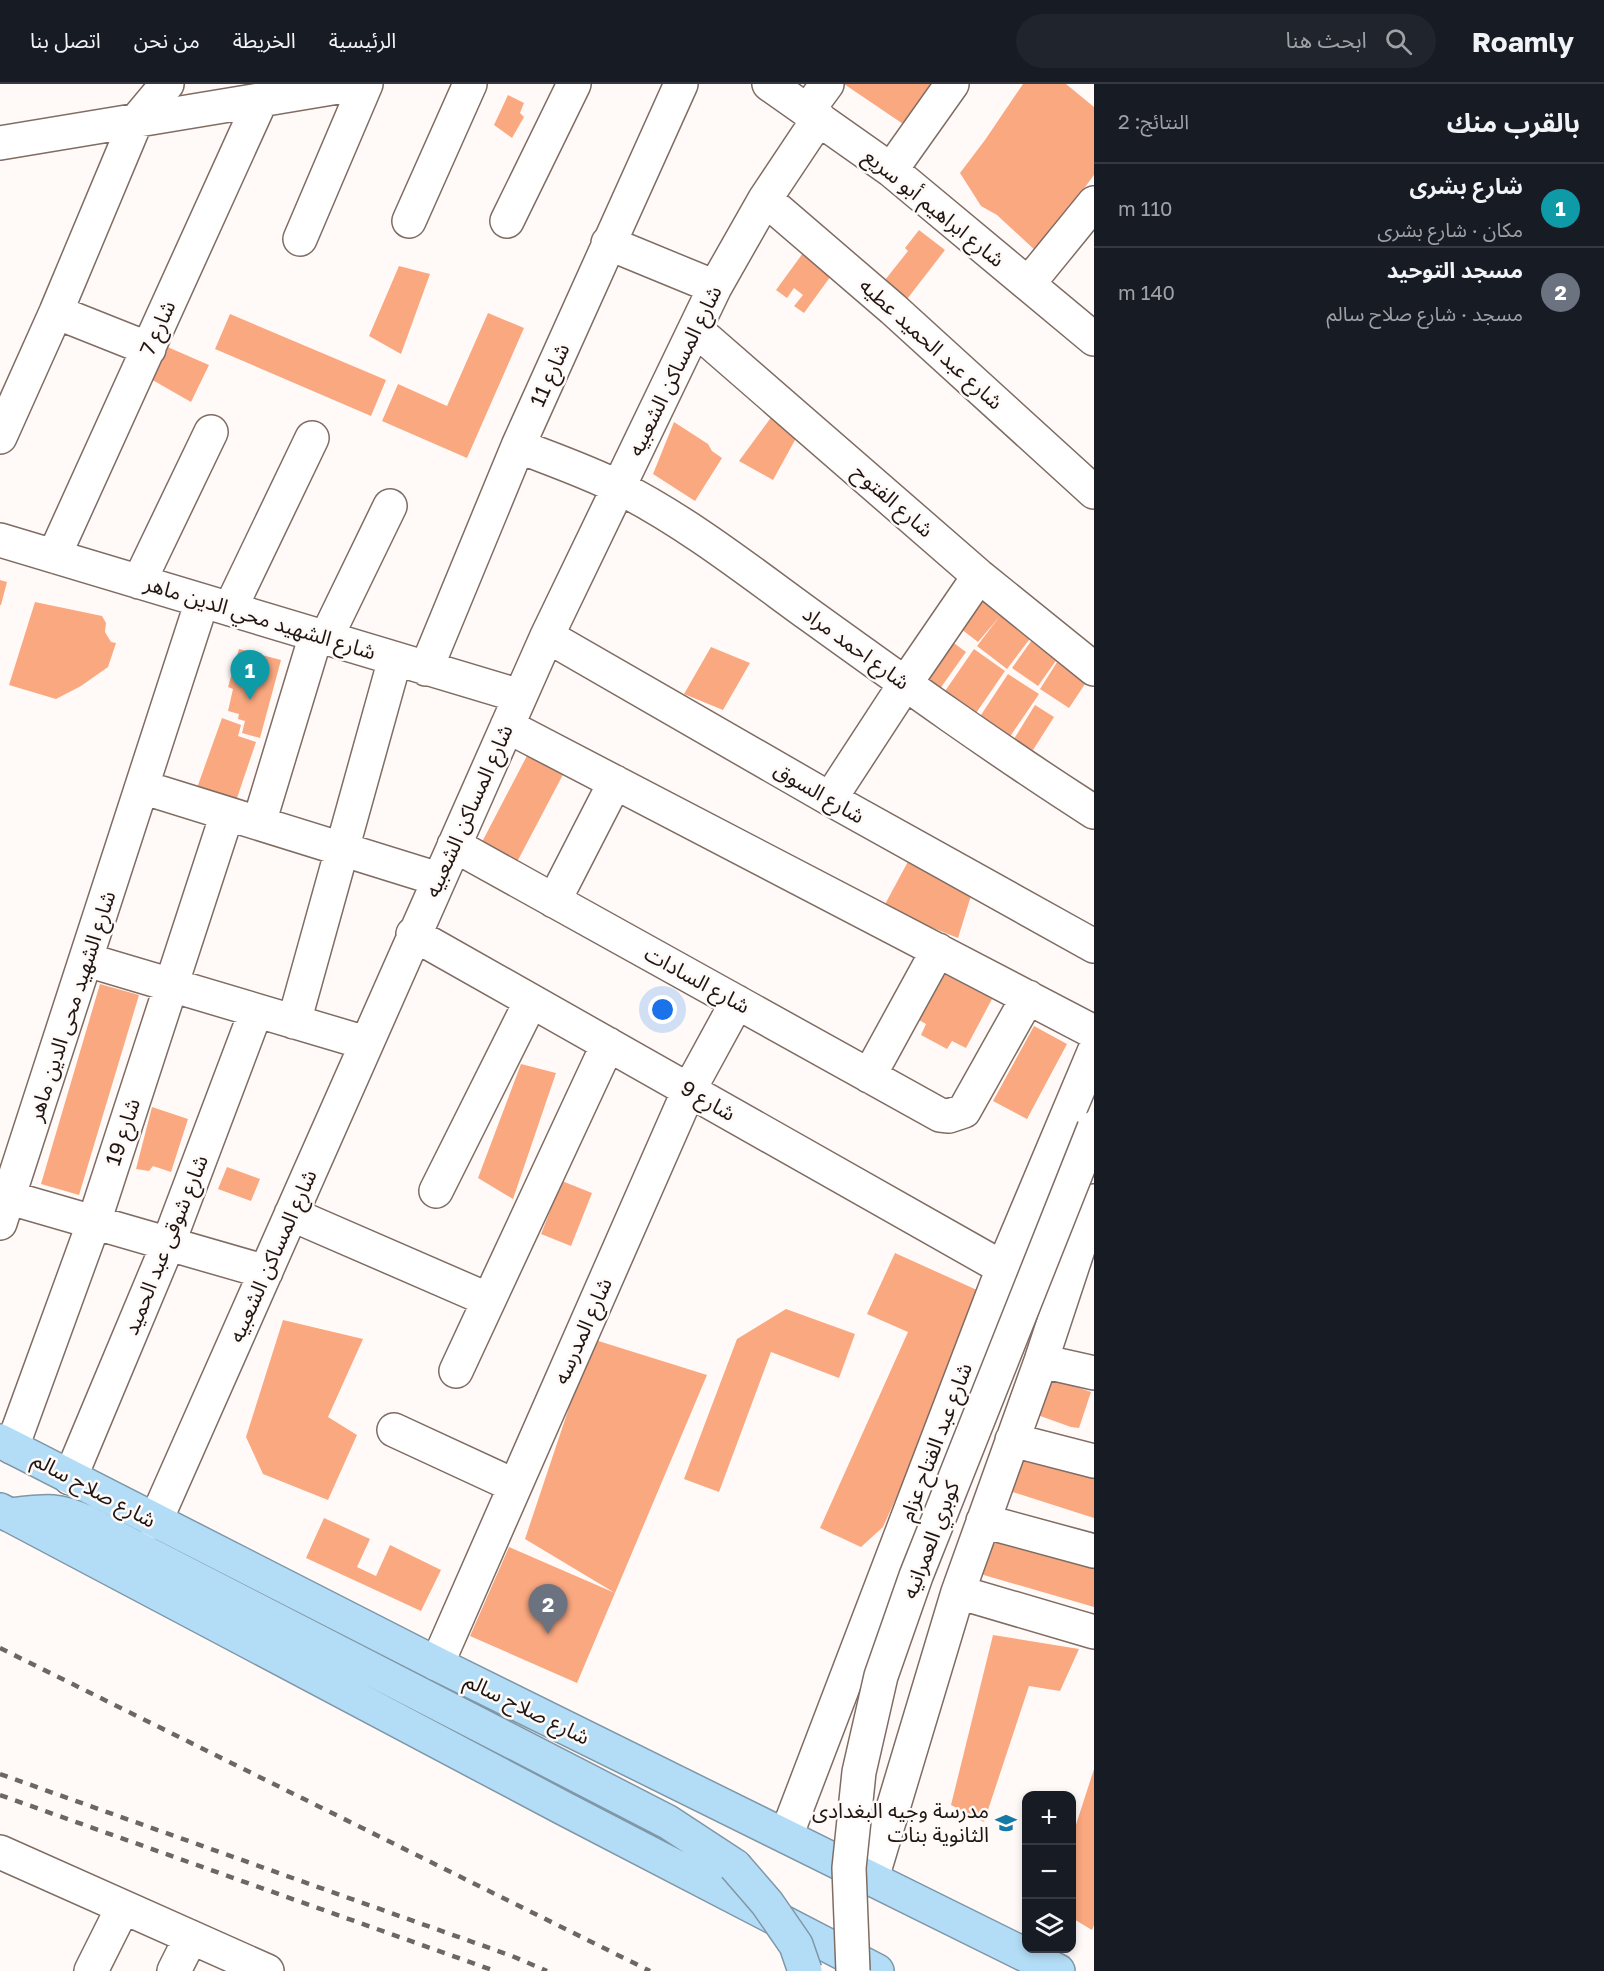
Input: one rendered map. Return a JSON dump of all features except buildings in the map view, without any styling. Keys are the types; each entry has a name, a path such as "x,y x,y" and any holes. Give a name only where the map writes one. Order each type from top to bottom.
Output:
{"highway":[{"name":"شارع صلاح سالم","path":"6,1444 437,1664 1058,1971"},
{"path":"5,1513 53,1511 67,1513 668,1822 735,1866 767,1903 796,1945 805,1971"},
{"path":"5,1513 877,1971"}],"street":[{"path":"0,437 56,312 136,121 167,84"},
{"path":"0,143 356,84"},
{"path":"300,239 366,84"},
{"path":"409,221 470,84"},
{"path":"507,221 574,84"},
{"name":"شارع 11","path":"294,1022 343,849 411,664 518,446 681,84"},
{"name":"شارع ابراهيم أبو سريع","path":"770,84 818,104 891,170 1094,339"},
{"path":"891,170 952,84"},
{"name":"شارع 7","path":"54,556 261,100"},
{"name":"شارع المساكن الشعبيه","path":"155,1522 413,934 547,636 715,287 818,104"},
{"name":"شارع عبد الحميد عطيه","path":"765,199 893,309 1094,492"},
{"path":"1028,284 1094,203"},
{"path":"608,243 715,287"},
{"path":"56,312 149,349"},
{"name":"شارع الفتوح","path":"695,329 979,576 1094,669"},
{"path":"139,582 211,432"},
{"name":"شارع الشهيد محى الدين ماهر","path":"5,1211 141,787 216,605 312,438"},
{"name":"شارع احمد مراد","path":"518,446 618,487 670,517 905,684 1045,781 1094,812"},
{"path":"259,823 321,637 390,506"},
{"name":"شارع الشهيد محي الدين ماهر","path":"0,540 411,664 513,711 615,782 1094,1032"},
{"path":"830,799 979,576"},
{"name":"شارع السوق","path":"547,636 830,799 1094,946"},
{"path":"554,901 615,782"},
{"path":"141,787 438,879"},
{"name":"شارع 19","path":"6,1444 94,1222 227,814"},
{"name":"شارع السادات","path":"454,845 940,1115 949,1116 964,1111 1028,998"},
{"name":"شارع 9","path":"413,934 1003,1268"},
{"path":"869,1076 938,950"},
{"path":"87,960 366,1043"},
{"path":"436,1191 531,1001"},
{"name":"شارع المدرسه","path":"437,1664 688,1089 736,1002"},
{"name":"شارع شوقى عبد الحميد","path":"70,1478 168,1244 256,1011"},
{"path":"456,1371 608,1044"},
{"name":"شارع عبد الفتاح عزام","path":"786,1836 1003,1268 1094,1052"},
{"name":"كوبري العمرانيه","path":"853,1971 849,1868 859,1772 881,1676 916,1576 1094,1128"},
{"path":"872,1878 958,1592 1041,1361 1081,1281 1094,1201"},
{"path":"5,1211 94,1222 266,1272"},
{"path":"291,1214 489,1300"},
{"path":"1041,1361 1094,1373"},
{"path":"394,1430 515,1486"},
{"path":"1012,1440 1094,1461"},
{"path":"983,1521 1094,1551"},
{"path":"958,1592 1094,1632"},
{"path":"3,1862 123,1906 267,1971"},
{"path":"92,1971 123,1906"},
{"path":"174,1971 191,1937"}],"railway":[{"path":"0,1648 650,1971"},
{"path":"0,1774 512,1956 547,1971"},
{"path":"0,1795 495,1971"}],"place":[{"name":"شارع بشرى","path":"250,700"},
{"name":"مسجد التوحيد","path":"548,1634"},
{"name":"مدرسة وجيه البغدادى الثانوية بنات","path":"1006,1823"}]}
